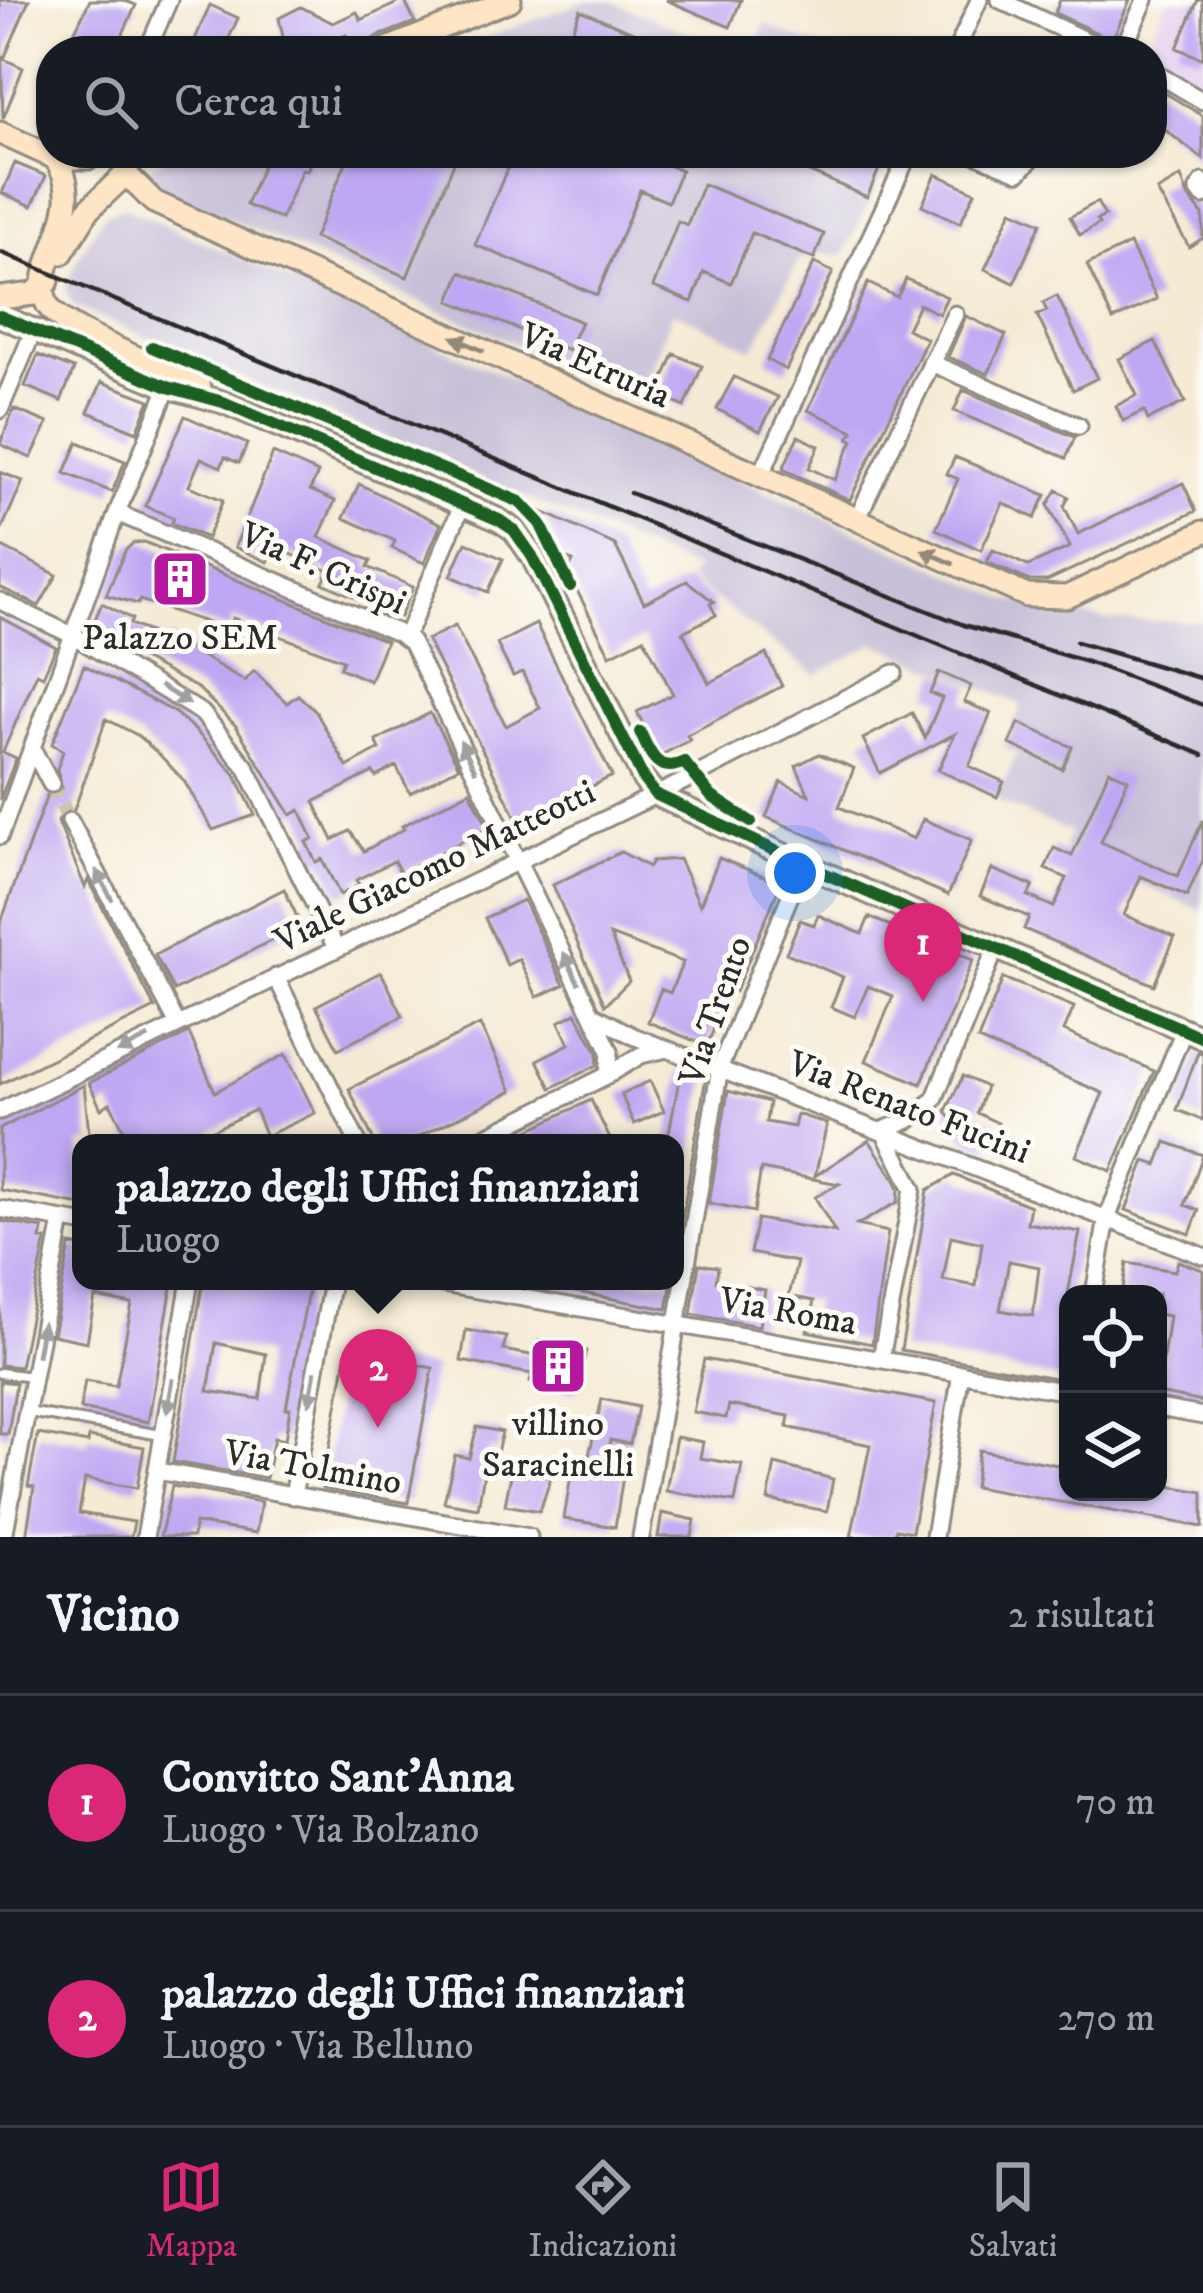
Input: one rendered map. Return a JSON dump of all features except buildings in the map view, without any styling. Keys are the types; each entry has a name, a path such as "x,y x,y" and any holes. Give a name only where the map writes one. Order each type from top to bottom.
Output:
{"street":[{"path":"153,36 169,0"},
{"path":"420,36 511,0"},
{"path":"963,36 979,0"},
{"path":"1000,0 1076,36"},
{"path":"1129,36 1145,0"},
{"path":"1167,80 1203,101"},
{"path":"0,133 36,149"},
{"path":"61,168 67,177 68,202 45,286 47,304 70,328 168,369 224,403"},
{"name":"Via Etruria","path":"92,168 94,177 119,168"},
{"path":"0,298 18,298 45,286 88,208 124,168"},
{"name":"Via Etruria","path":"129,168 154,202 1027,596 1066,597 1203,532"},
{"path":"760,477 902,168"},
{"path":"1203,182 1198,189 1203,196"},
{"path":"856,520 955,314"},
{"path":"0,316 168,387 224,403 499,520 521,538 655,794 803,864 1194,1034 1107,1218 1096,1285"},
{"path":"0,410 30,339"},
{"path":"931,363 1078,426"},
{"path":"0,836 117,512 168,387"},
{"path":"406,637 463,503"},
{"name":"Via F. Crispi","path":"117,512 406,637 519,861"},
{"path":"0,601 74,636 181,697 222,736 246,767 335,948"},
{"name":"Viale Giacomo Matteotti","path":"0,1111 519,861 894,673"},
{"path":"32,748 51,784"},
{"path":"70,821 177,1023"},
{"path":"519,861 610,1051 608,1075"},
{"name":"Via Trento","path":"684,1276 720,1067 803,864"},
{"path":"880,1359 913,1189 883,1130 909,1120 934,1100 995,948"},
{"path":"276,977 354,1134"},
{"name":"Via Renato Fucini","path":"594,1015 617,1029 1203,1256"},
{"path":"491,1134 641,1054 670,1049"},
{"path":"0,1209 72,1222"},
{"path":"4,1537 62,1220"},
{"path":"145,1537 188,1290"},
{"path":"292,1496 330,1290"},
{"name":"Via Roma","path":"479,1290 1059,1390"},
{"name":"Via Trento","path":"641,1537 682,1290"},
{"path":"934,1537 961,1373"},
{"path":"1167,1410 1203,1416"},
{"name":"Via Tolmino","path":"157,1471 529,1537"}],"lane":[{"path":"0,1373 33,1377"},
{"path":"26,1412 163,1435"}],"shaded area":[{"path":"587,0 609,0 694,36 492,36"},
{"path":"1167,0 1203,0 1203,85 1167,66 1167,36 1151,36"},
{"path":"765,24 793,36 760,36"},
{"path":"151,168 885,168 844,255 820,253 799,260 753,349 673,311 639,398 150,184"},
{"path":"124,207 1009,600 1110,621 1203,621 1203,911 1063,850 1070,832 997,801 1017,753 1004,747 1022,705 875,643 815,675 689,579 696,569 73,306 65,291 78,258 104,215"}],"tunnel":[{"path":"51,784 70,821"}],"railway":[{"path":"0,252 1203,755"},
{"path":"630,493 964,625 1090,663 1203,705"},
{"path":"1076,642 1203,679"}],"cycle path":[{"path":"0,316 168,387 223,402 499,520 514,530 532,556 655,794 803,864 1203,1038"},
{"path":"152,347 520,502 540,523 570,586"},
{"path":"640,732 656,760 667,766 684,762 711,796 751,822"}],"place":[{"name":"Palazzo SEM","path":"180,579"},
{"name":"Convitto Sant'Anna","path":"923,1002"},
{"name":"villino Saracinelli","path":"558,1366"},
{"name":"palazzo degli Uffici finanziari","path":"378,1428"}]}
